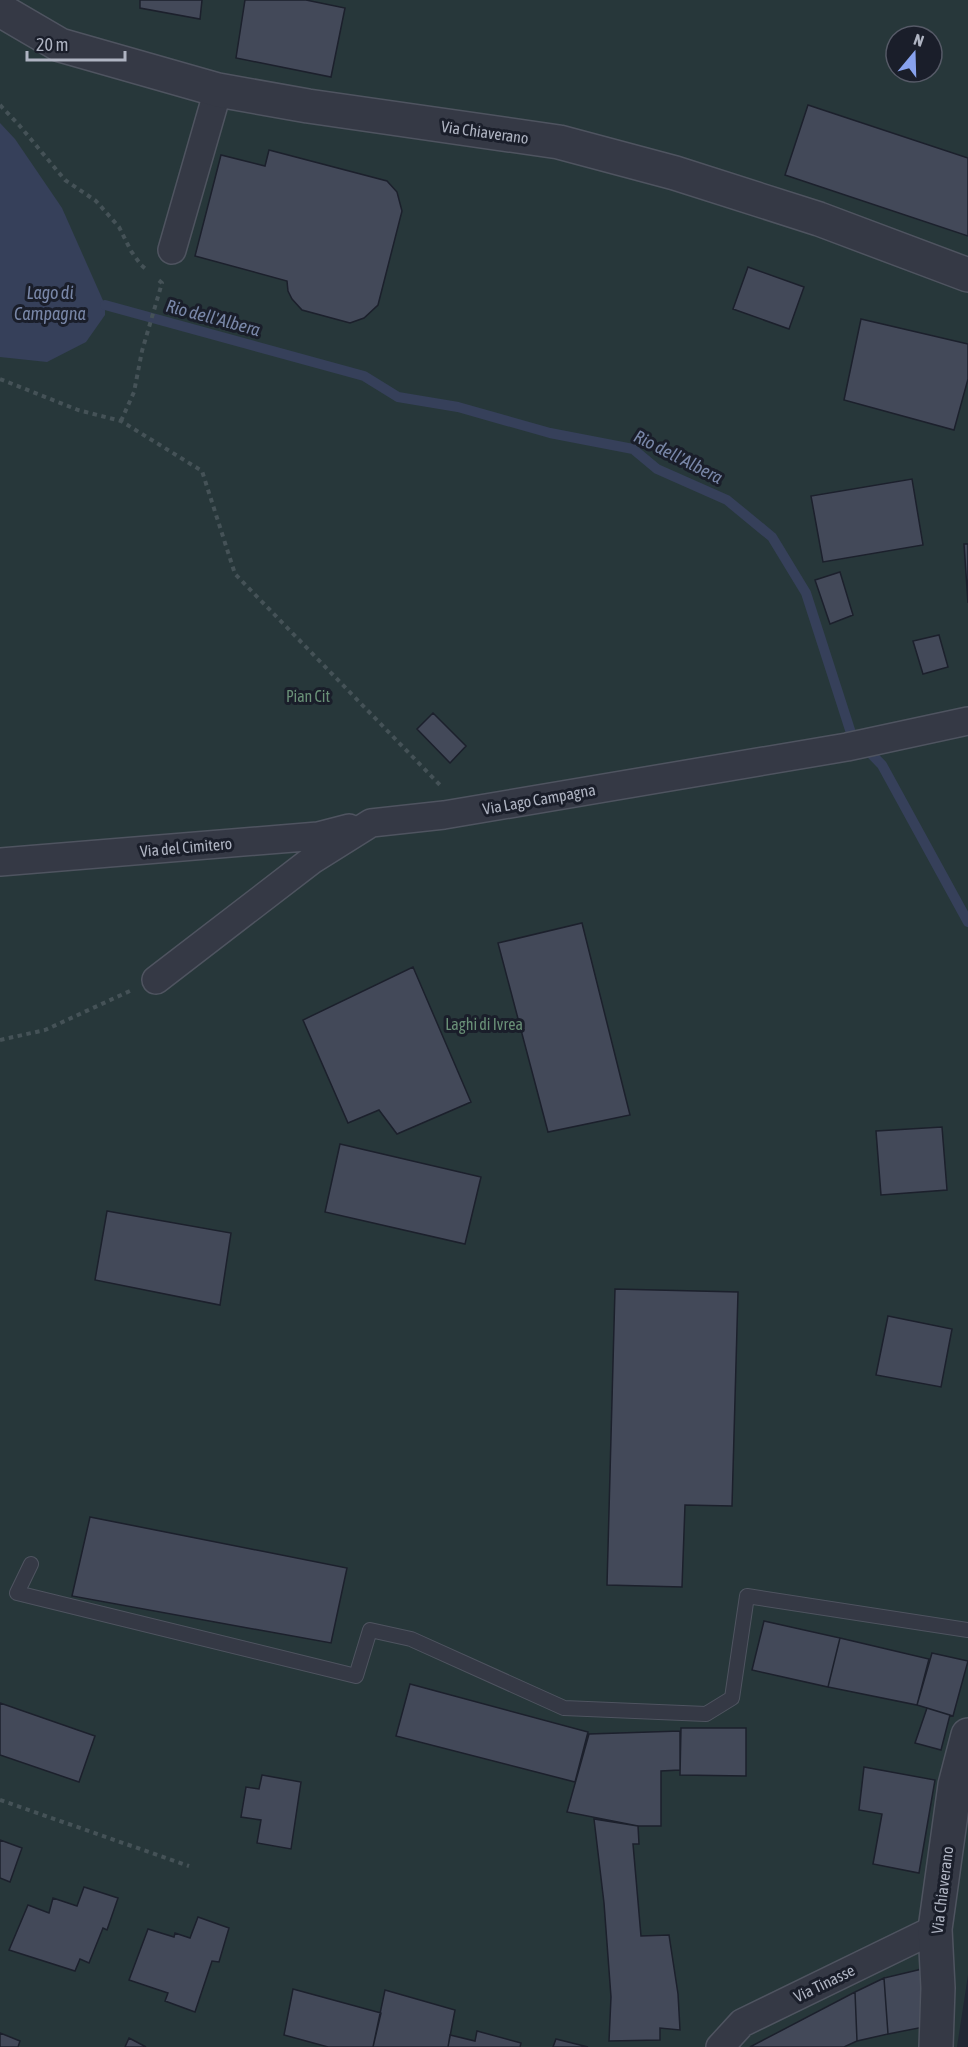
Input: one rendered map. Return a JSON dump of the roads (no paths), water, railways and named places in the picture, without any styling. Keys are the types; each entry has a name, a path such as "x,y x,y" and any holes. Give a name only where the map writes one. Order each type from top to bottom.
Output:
{"street":[{"name":"Via Chiaverano","path":"0,10 60,45 218,90 308,106 559,142 675,173 819,219 968,274"},
{"path":"172,250 218,90"},
{"name":"Via Lago Campagna","path":"156,980 312,860 371,823 444,815 888,740 968,720"},
{"name":"Via del Cimitero","path":"0,862 318,836 371,823"},
{"name":"Via Chiaverano","path":"936,2047 938,1988 935,1929 955,1785 968,1735"},
{"name":"Via Tinasse","path":"720,2047 742,2023 935,1929"}],"lane":[{"path":"31,1564 16,1593 356,1676 370,1629 411,1639 564,1708 706,1714 732,1698 747,1596 968,1630"}],"water":[{"name":"Lago di Campagna","path":"0,123 15,139 62,208 105,305 105,315 86,342 47,362 0,357"}],"waterway":[{"name":"Rio dell'Albera","path":"105,305 364,376 398,397 458,407 550,433 633,449 657,469 727,500 772,537 806,593 851,733 882,765 968,922"}],"park label":[{"name":"Pian Cit","path":"308,696"},
{"name":"Laghi di Ivrea","path":"484,1024"}]}
